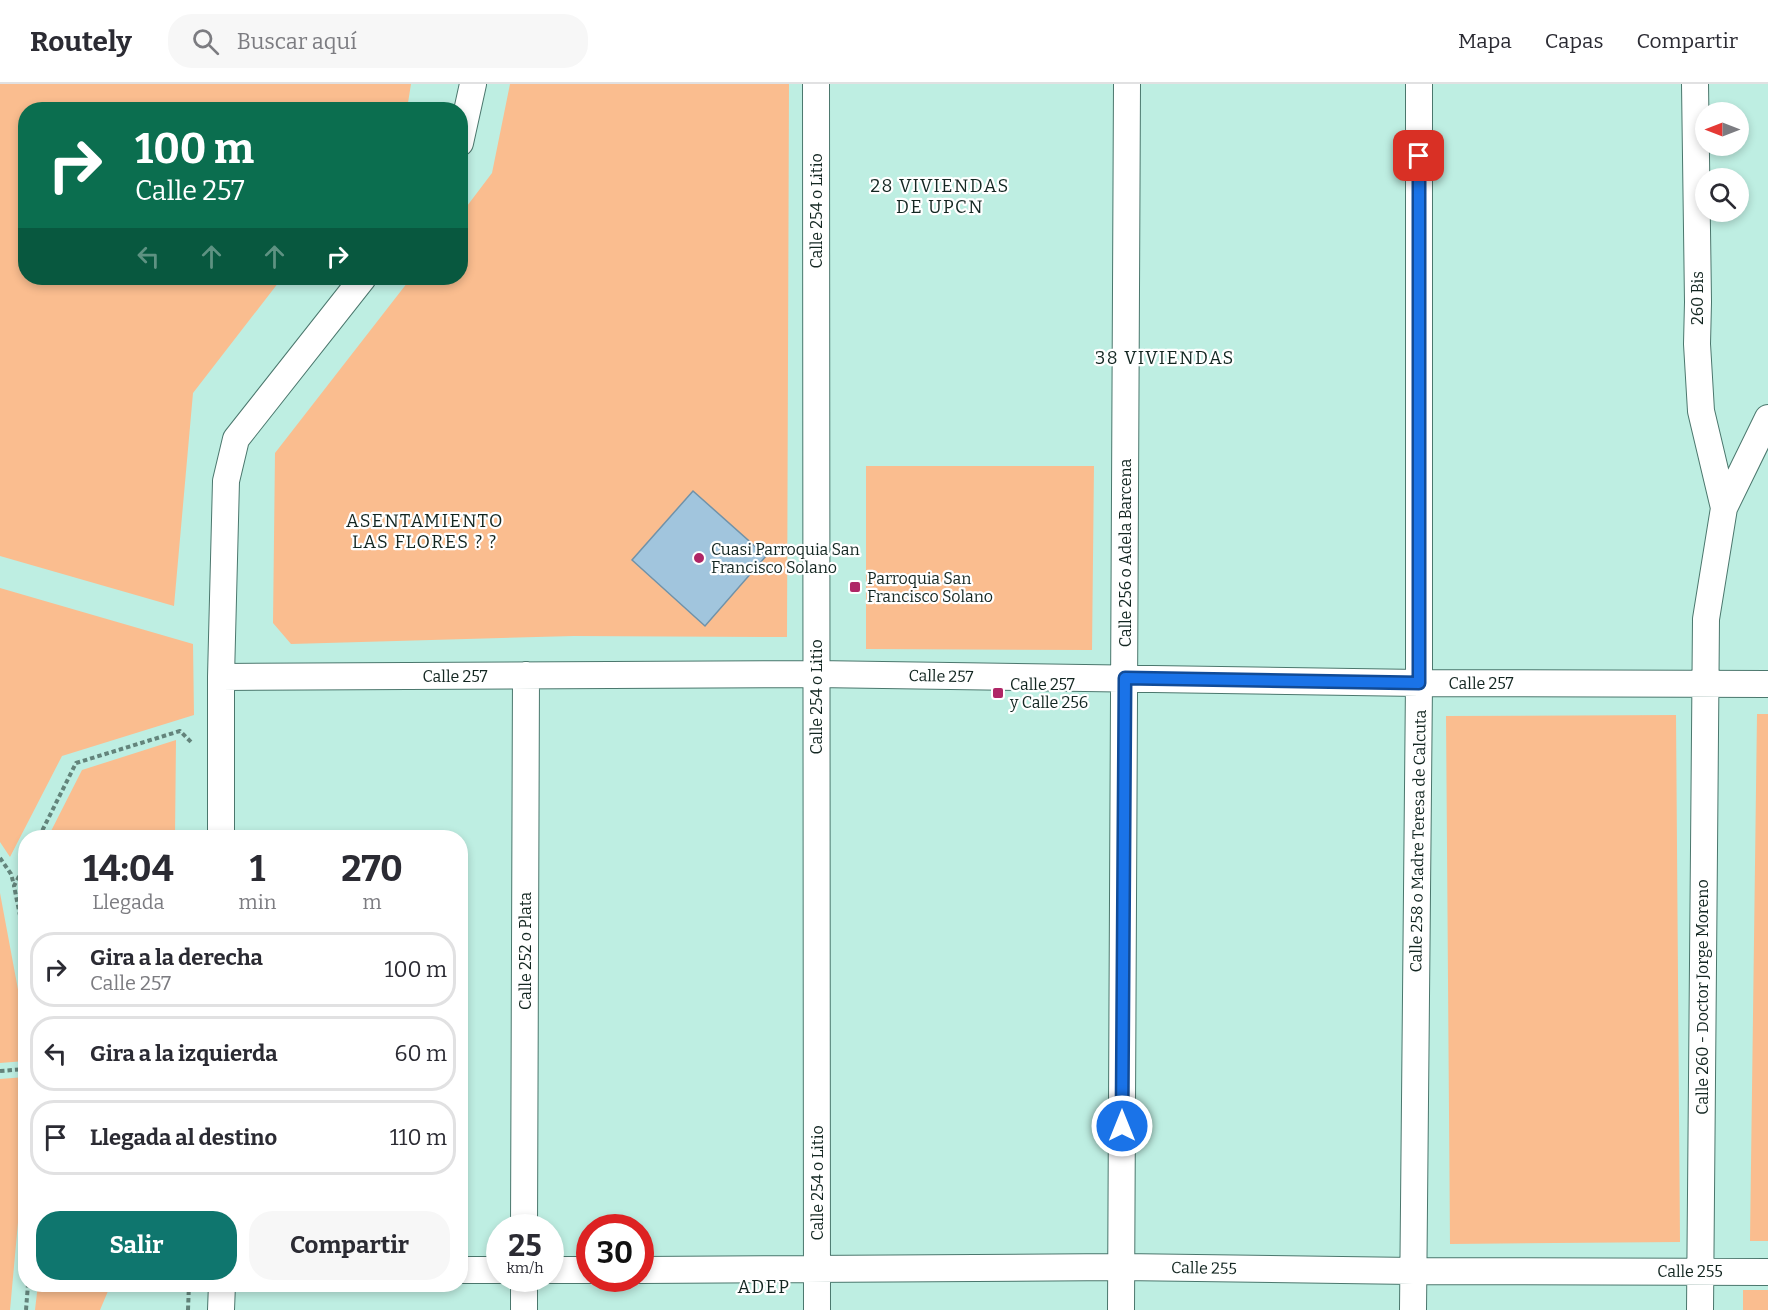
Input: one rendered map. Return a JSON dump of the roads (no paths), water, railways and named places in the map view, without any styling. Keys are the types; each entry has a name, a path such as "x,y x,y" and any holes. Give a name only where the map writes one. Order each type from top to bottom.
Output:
{"street":[{"path":"468,107 473,84"},
{"name":"Calle 254 o Litio","path":"816,84 817,1310"},
{"name":"Calle 256 o Adela Barcena","path":"1121,1310 1127,84"},
{"name":"Calle 258 o Madre Teresa de Calcuta","path":"1413,1310 1419,683 1419,84"},
{"name":"260 Bis","path":"1695,84 1697,344 1701,411 1724,508"},
{"path":"221,830 221,677 226,482 236,439 357,285"},
{"path":"1724,508 1768,418"},
{"name":"Calle 260 - Doctor Jorge Moreno","path":"1700,1310 1704,684 1706,619 1724,508"},
{"name":"Calle 257","path":"221,677 816,674 1419,683 1768,684"},
{"name":"Calle 252 o Plata","path":"524,1214 526,675"},
{"name":"Calle 255","path":"654,1270 1122,1267 1768,1272"},
{"path":"468,1270 486,1270"},
{"path":"221,1310 222,1292"},
{"path":"524,1292 524,1310"}],"place":[{"name":"Cuasi Parroquia San Francisco Solano","path":"699,558"},
{"name":"Parroquia San Francisco Solano","path":"855,587"},
{"name":"Calle 257 y Calle 256","path":"998,693"}],"district":[{"name":"28 VIVIENDAS DE UPCN","path":"940,196"},
{"name":"38 VIVIENDAS","path":"1165,358"},
{"name":"ASENTAMIENTO LAS FLORES ? ?","path":"425,531"},
{"name":"ADEP","path":"764,1287"}]}
